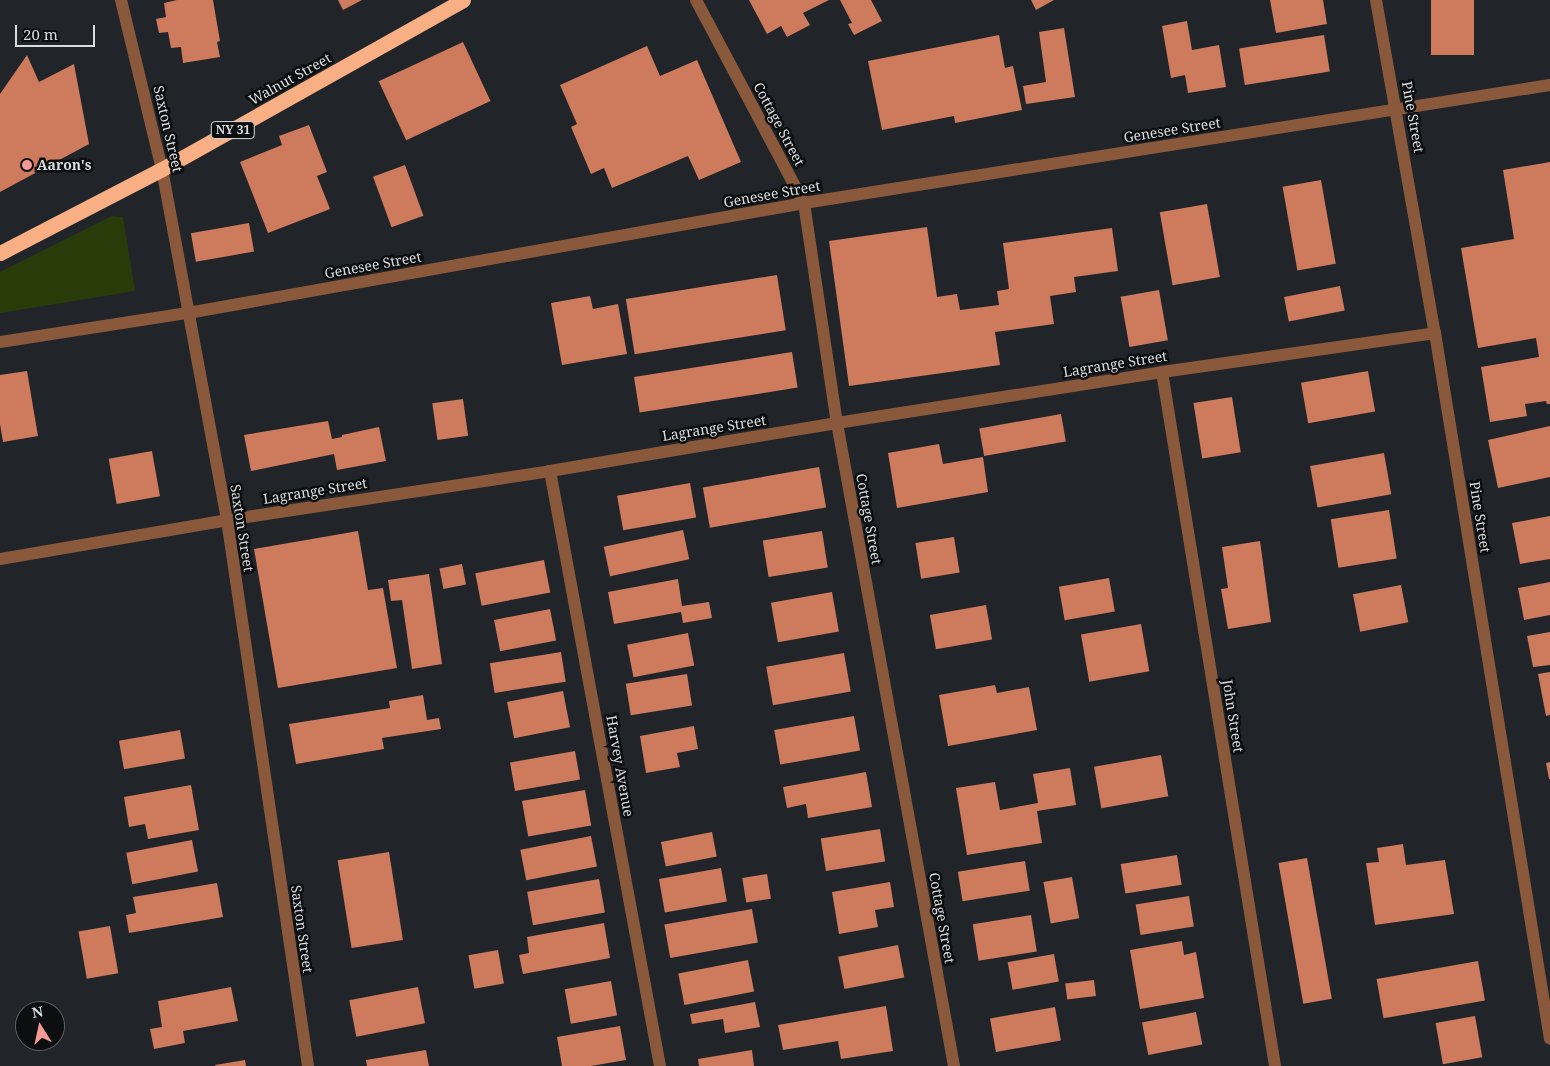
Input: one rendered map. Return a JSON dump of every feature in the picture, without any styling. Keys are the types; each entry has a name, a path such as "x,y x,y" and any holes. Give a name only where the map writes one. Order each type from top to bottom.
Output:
{"highway":[{"name":"Walnut Street","path":"0,253 162,169 463,0"}],"street":[{"name":"Saxton Street","path":"121,0 162,169 227,520 308,1066"},
{"name":"Cottage Street","path":"696,0 804,203 837,423 954,1066"},
{"name":"Pine Street","path":"1376,0 1397,109 1435,332 1550,1039"},
{"name":"Genesee Street","path":"0,342 188,313 804,203 1550,85"},
{"name":"Lagrange Street","path":"0,559 227,520 550,471 837,423 1162,372 1435,332"},
{"name":"John Street","path":"1162,372 1274,1066"},
{"name":"Harvey Avenue","path":"550,471 660,1066"}],"green space":[{"path":"112,216 123,217 135,291 0,313 0,272"}],"building":[{"path":"177,0 213,0 220,41 217,42 220,57 183,63 181,47 171,48 168,32 159,33 156,19 166,17 164,3"},
{"path":"338,0 362,0 343,10"},
{"path":"749,0 829,0 803,13 810,25 787,37 781,26 767,34"},
{"path":"840,0 871,0 882,21 854,35 848,24 852,23"},
{"path":"1031,0 1054,0 1036,10"},
{"path":"1270,0 1323,0 1327,24 1276,33"},
{"path":"1431,0 1474,0 1474,55 1431,55"},
{"path":"1187,21 1192,50 1219,45 1226,87 1188,93 1185,75 1171,78 1162,26"},
{"path":"1064,28 1075,97 1026,104 1023,86 1046,82 1039,32"},
{"path":"999,35 1005,68 1013,66 1022,110 955,123 954,116 882,130 868,61"},
{"path":"1324,35 1330,72 1245,85 1239,48"},
{"path":"463,42 490,101 406,140 379,81"},
{"path":"647,46 660,76 697,60 741,162 699,180 688,156 612,188 604,168 591,174 571,127 577,124 560,85"},
{"path":"27,55 39,82 74,64 89,144 0,192 0,94"},
{"path":"309,125 327,172 317,176 330,209 268,233 240,162 282,145 279,136"},
{"path":"1550,162 1550,404 1547,404 1546,401 1525,404 1527,416 1490,422 1481,367 1539,357 1536,338 1478,348 1461,248 1514,239 1503,170"},
{"path":"405,165 423,216 392,227 373,177"},
{"path":"1321,180 1336,264 1297,270 1283,187"},
{"path":"1207,204 1220,277 1173,285 1160,212"},
{"path":"249,223 254,252 196,262 191,233"},
{"path":"927,227 937,297 957,294 960,310 999,305 997,291 1009,289 1003,243 1112,228 1118,271 1074,277 1076,292 1050,296 1054,324 995,332 1000,365 849,386 829,241"},
{"path":"777,275 786,330 635,354 626,299"},
{"path":"1340,286 1345,311 1289,321 1284,297"},
{"path":"1159,290 1168,340 1129,347 1121,297"},
{"path":"590,296 593,309 618,304 627,354 562,365 551,303"},
{"path":"792,352 798,388 640,413 634,377"},
{"path":"27,371 38,436 3,442 0,424 0,375"},
{"path":"1368,371 1375,411 1308,423 1301,383"},
{"path":"1232,397 1241,452 1202,458 1193,403"},
{"path":"463,399 468,436 437,440 432,403"},
{"path":"1061,414 1066,442 984,456 979,428"},
{"path":"328,421 332,439 379,427 386,461 337,470 334,454 251,471 244,435"},
{"path":"1550,426 1550,477 1498,488 1488,440"},
{"path":"939,444 943,464 983,457 988,492 897,508 888,453"},
{"path":"152,451 160,496 117,504 109,459"},
{"path":"1384,453 1391,494 1317,507 1310,466"},
{"path":"819,467 826,507 710,528 703,487"},
{"path":"690,483 696,517 623,530 617,496"},
{"path":"1389,510 1397,558 1338,568 1331,519"},
{"path":"1550,516 1550,559 1520,564 1512,523"},
{"path":"683,530 689,559 610,576 604,547"},
{"path":"358,531 368,590 383,588 397,668 278,688 254,549"},
{"path":"822,531 828,568 769,577 763,540"},
{"path":"954,537 960,573 921,579 915,543"},
{"path":"1260,541 1271,622 1228,629 1221,589 1228,588 1222,547"},
{"path":"544,560 550,592 482,606 475,573"},
{"path":"462,564 466,585 443,589 439,568"},
{"path":"429,574 442,664 412,669 402,600 391,601 388,580"},
{"path":"1109,578 1115,611 1065,620 1059,587"},
{"path":"678,579 682,606 709,602 712,618 683,623 681,612 614,624 608,592"},
{"path":"1550,582 1550,615 1524,620 1518,588"},
{"path":"1401,585 1408,622 1360,632 1353,594"},
{"path":"832,592 839,631 778,642 771,603"},
{"path":"986,605 992,639 936,649 930,615"},
{"path":"550,609 556,640 500,651 494,620"},
{"path":"1141,624 1149,671 1089,682 1081,635"},
{"path":"1550,632 1550,665 1533,667 1527,636"},
{"path":"688,633 694,665 633,677 627,645"},
{"path":"561,652 566,682 495,693 490,663"},
{"path":"844,653 851,691 773,705 766,667"},
{"path":"1550,672 1550,715 1546,716 1538,674"},
{"path":"687,674 692,706 631,715 626,684"},
{"path":"995,685 997,693 1029,687 1037,730 948,746 939,695"},
{"path":"563,691 570,727 514,738 507,702"},
{"path":"423,695 427,720 439,718 441,729 382,738 384,749 296,764 289,724 390,708 389,701"},
{"path":"854,716 860,750 780,765 774,730"},
{"path":"694,726 698,749 677,753 680,767 646,773 640,736"},
{"path":"180,730 185,759 124,769 119,741"},
{"path":"575,751 580,780 515,791 510,762"},
{"path":"1161,755 1168,796 1101,808 1094,767"},
{"path":"1550,762 1550,779 1549,779 1546,763"},
{"path":"1070,768 1076,805 1037,811 1042,843 967,855 956,788 995,782 1000,810 1038,803 1033,774"},
{"path":"866,772 872,807 808,818 806,804 787,808 783,787"},
{"path":"191,785 199,830 148,839 145,824 129,827 124,797"},
{"path":"585,790 591,825 528,837 522,801"},
{"path":"880,829 885,862 826,871 821,838"},
{"path":"712,832 717,857 666,866 661,842"},
{"path":"591,836 597,866 526,880 520,850"},
{"path":"192,840 198,871 132,884 126,853"},
{"path":"1403,844 1406,865 1445,860 1454,914 1375,925 1366,863 1379,862 1377,848"},
{"path":"389,852 403,940 352,948 338,860"},
{"path":"1177,855 1182,885 1125,894 1121,864"},
{"path":"1307,858 1332,999 1303,1004 1278,863"},
{"path":"1025,861 1030,891 963,901 958,872"},
{"path":"721,868 727,901 665,912 659,879"},
{"path":"767,874 771,899 746,903 742,878"},
{"path":"1072,877 1079,918 1051,923 1043,882"},
{"path":"599,879 605,912 533,925 527,892"},
{"path":"890,882 894,907 875,910 878,927 839,934 832,892"},
{"path":"217,883 223,917 129,933 126,915 136,913 133,897"},
{"path":"1189,896 1194,927 1141,935 1136,904"},
{"path":"752,909 758,942 670,958 664,924"},
{"path":"1031,915 1037,952 979,961 973,924"},
{"path":"604,923 610,958 523,974 519,955 529,953 527,937"},
{"path":"110,926 118,973 87,979 78,932"},
{"path":"1182,941 1184,955 1196,952 1204,998 1140,1009 1130,950"},
{"path":"898,945 904,977 844,989 838,957"},
{"path":"498,950 504,983 474,989 468,955"},
{"path":"1054,954 1059,982 1013,990 1008,962"},
{"path":"748,960 754,991 684,1005 678,974"},
{"path":"1478,961 1485,1000 1384,1018 1377,979"},
{"path":"1094,980 1096,996 1067,999 1065,984"},
{"path":"611,981 617,1015 571,1024 565,989"},
{"path":"231,987 238,1021 183,1031 185,1043 154,1049 150,1029 162,1027 158,1001"},
{"path":"418,987 425,1023 356,1037 349,1000"},
{"path":"755,1002 760,1027 725,1033 723,1019 692,1024 690,1014"},
{"path":"886,1006 893,1051 841,1059 838,1041 783,1050 778,1025"},
{"path":"1055,1007 1061,1040 996,1052 990,1018"},
{"path":"1196,1012 1202,1044 1148,1055 1142,1022"},
{"path":"1475,1016 1482,1057 1443,1064 1436,1023"},
{"path":"620,1026 626,1060 591,1066 562,1066 557,1037"},
{"path":"426,1050 429,1066 367,1066 366,1060"},
{"path":"752,1050 754,1066 699,1066 698,1059"},
{"path":"245,1060 246,1066 215,1066 215,1065"}],"place":[{"name":"Aaron's","path":"27,165"}]}
